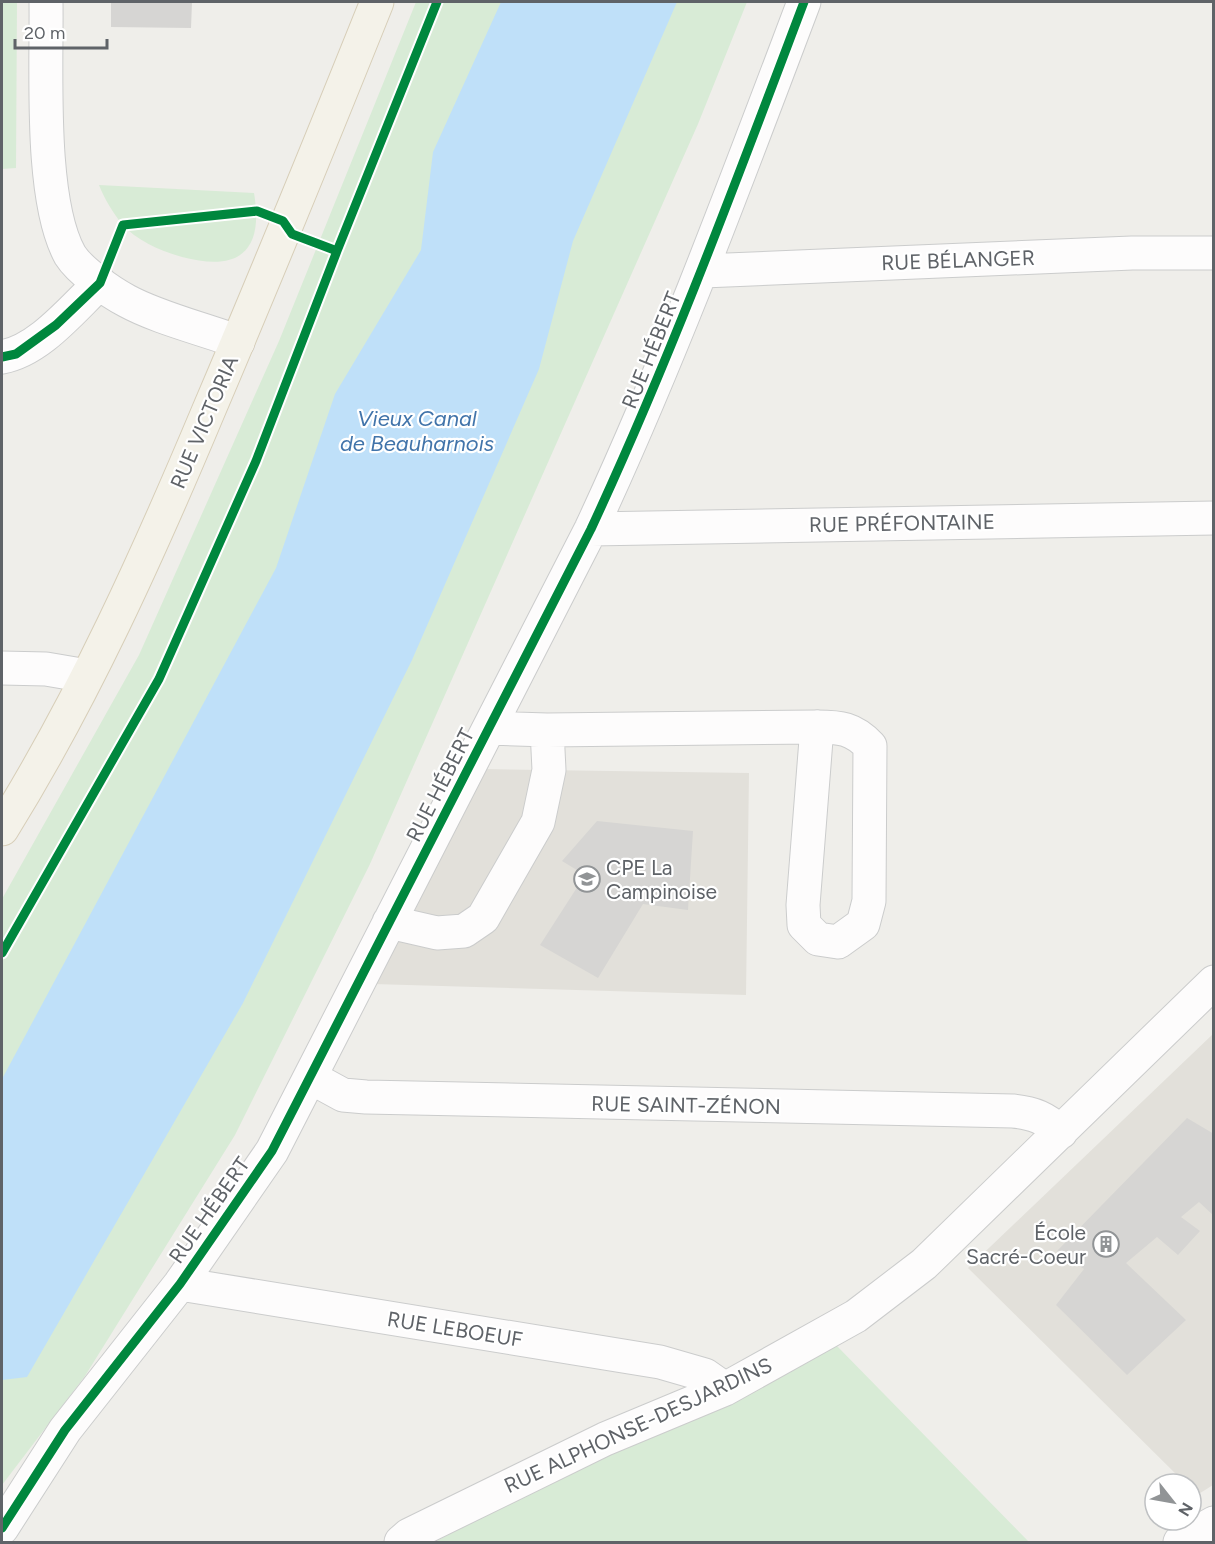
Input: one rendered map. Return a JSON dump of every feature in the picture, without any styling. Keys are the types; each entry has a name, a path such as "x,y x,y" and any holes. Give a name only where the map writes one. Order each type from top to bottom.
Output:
{"main road":[{"name":"RUE VICTORIA","path":"2,829 87,676 144,563 294,211 376,2"}],"street":[{"path":"46,2 48,141 56,220 71,256 100,283 128,301 238,342"},
{"name":"RUE HÉBERT","path":"2,1528 65,1430 180,1284 272,1150 591,529 639,425 703,271 804,2"},
{"name":"RUE BÉLANGER","path":"703,271 1132,253 1214,253"},
{"path":"2,357 16,354 56,325 100,283"},
{"name":"RUE PRÉFONTAINE","path":"591,529 1214,518"},
{"path":"2,668 46,669 87,676"},
{"path":"489,728 547,730 816,727 845,727 870,746 869,901 863,924 838,942 818,939 804,925 803,905 816,727"},
{"path":"389,922 437,933 464,932 483,918 538,822 549,770 547,730"},
{"name":"RUE ALPHONSE-DESJARDINS","path":"401,1542 409,1535 524,1477 605,1439 725,1389 856,1316 924,1264 1214,982"},
{"name":"RUE SAINT-ZÉNON","path":"310,1077 343,1095 366,1097 1013,1111 1046,1118 1061,1132"},
{"name":"RUE LEBOEUF","path":"180,1284 660,1362 705,1375 725,1389"},
{"path":"1180,1542 1214,1523"}],"shaded area":[{"name":"CPE La Campinoise","path":"483,769 749,773 746,995 373,984"},
{"path":"1213,1034 1213,1485 1203,1491 1203,1472 1174,1472 968,1268"}],"green space":[{"path":"2,2 17,2 16,168 2,169"},
{"path":"416,2 747,2 698,124 370,864 235,1135 85,1376 2,1485 2,899 139,655 279,341"},
{"path":"99,185 254,193 255,230 251,243 243,253 219,262 202,261 166,252 142,240 122,224"},
{"path":"836,1345 1029,1542 435,1542 518,1496 671,1428"}],"water":[{"name":"Vieux Canal de Beauharnois","path":"501,2 677,2 573,241 539,369 412,660 243,1003 27,1377 2,1380 2,1079 276,568 335,394 421,250 433,152"}],"building":[{"path":"111,2 192,2 191,28 111,27"},
{"path":"597,821 693,831 688,910 643,904 598,978 540,945 585,875 562,861"},
{"name":"École Sacré-Coeur","path":"1187,1118 1214,1134 1214,1216 1199,1202 1181,1217 1200,1231 1178,1255 1157,1237 1126,1263 1186,1320 1127,1375 1056,1305 1084,1269 1057,1251"}],"cycle path":[{"path":"2,953 159,679 256,461 437,2"},
{"path":"2,1528 65,1430 180,1284 272,1151 591,529 676,333 804,2"},
{"path":"2,357 16,354 56,325 100,283 123,225 257,211 283,221 292,234 337,251"}],"place":[{"name":"CPE La Campinoise","path":"587,879"},
{"name":"École Sacré-Coeur","path":"1106,1244"}]}
